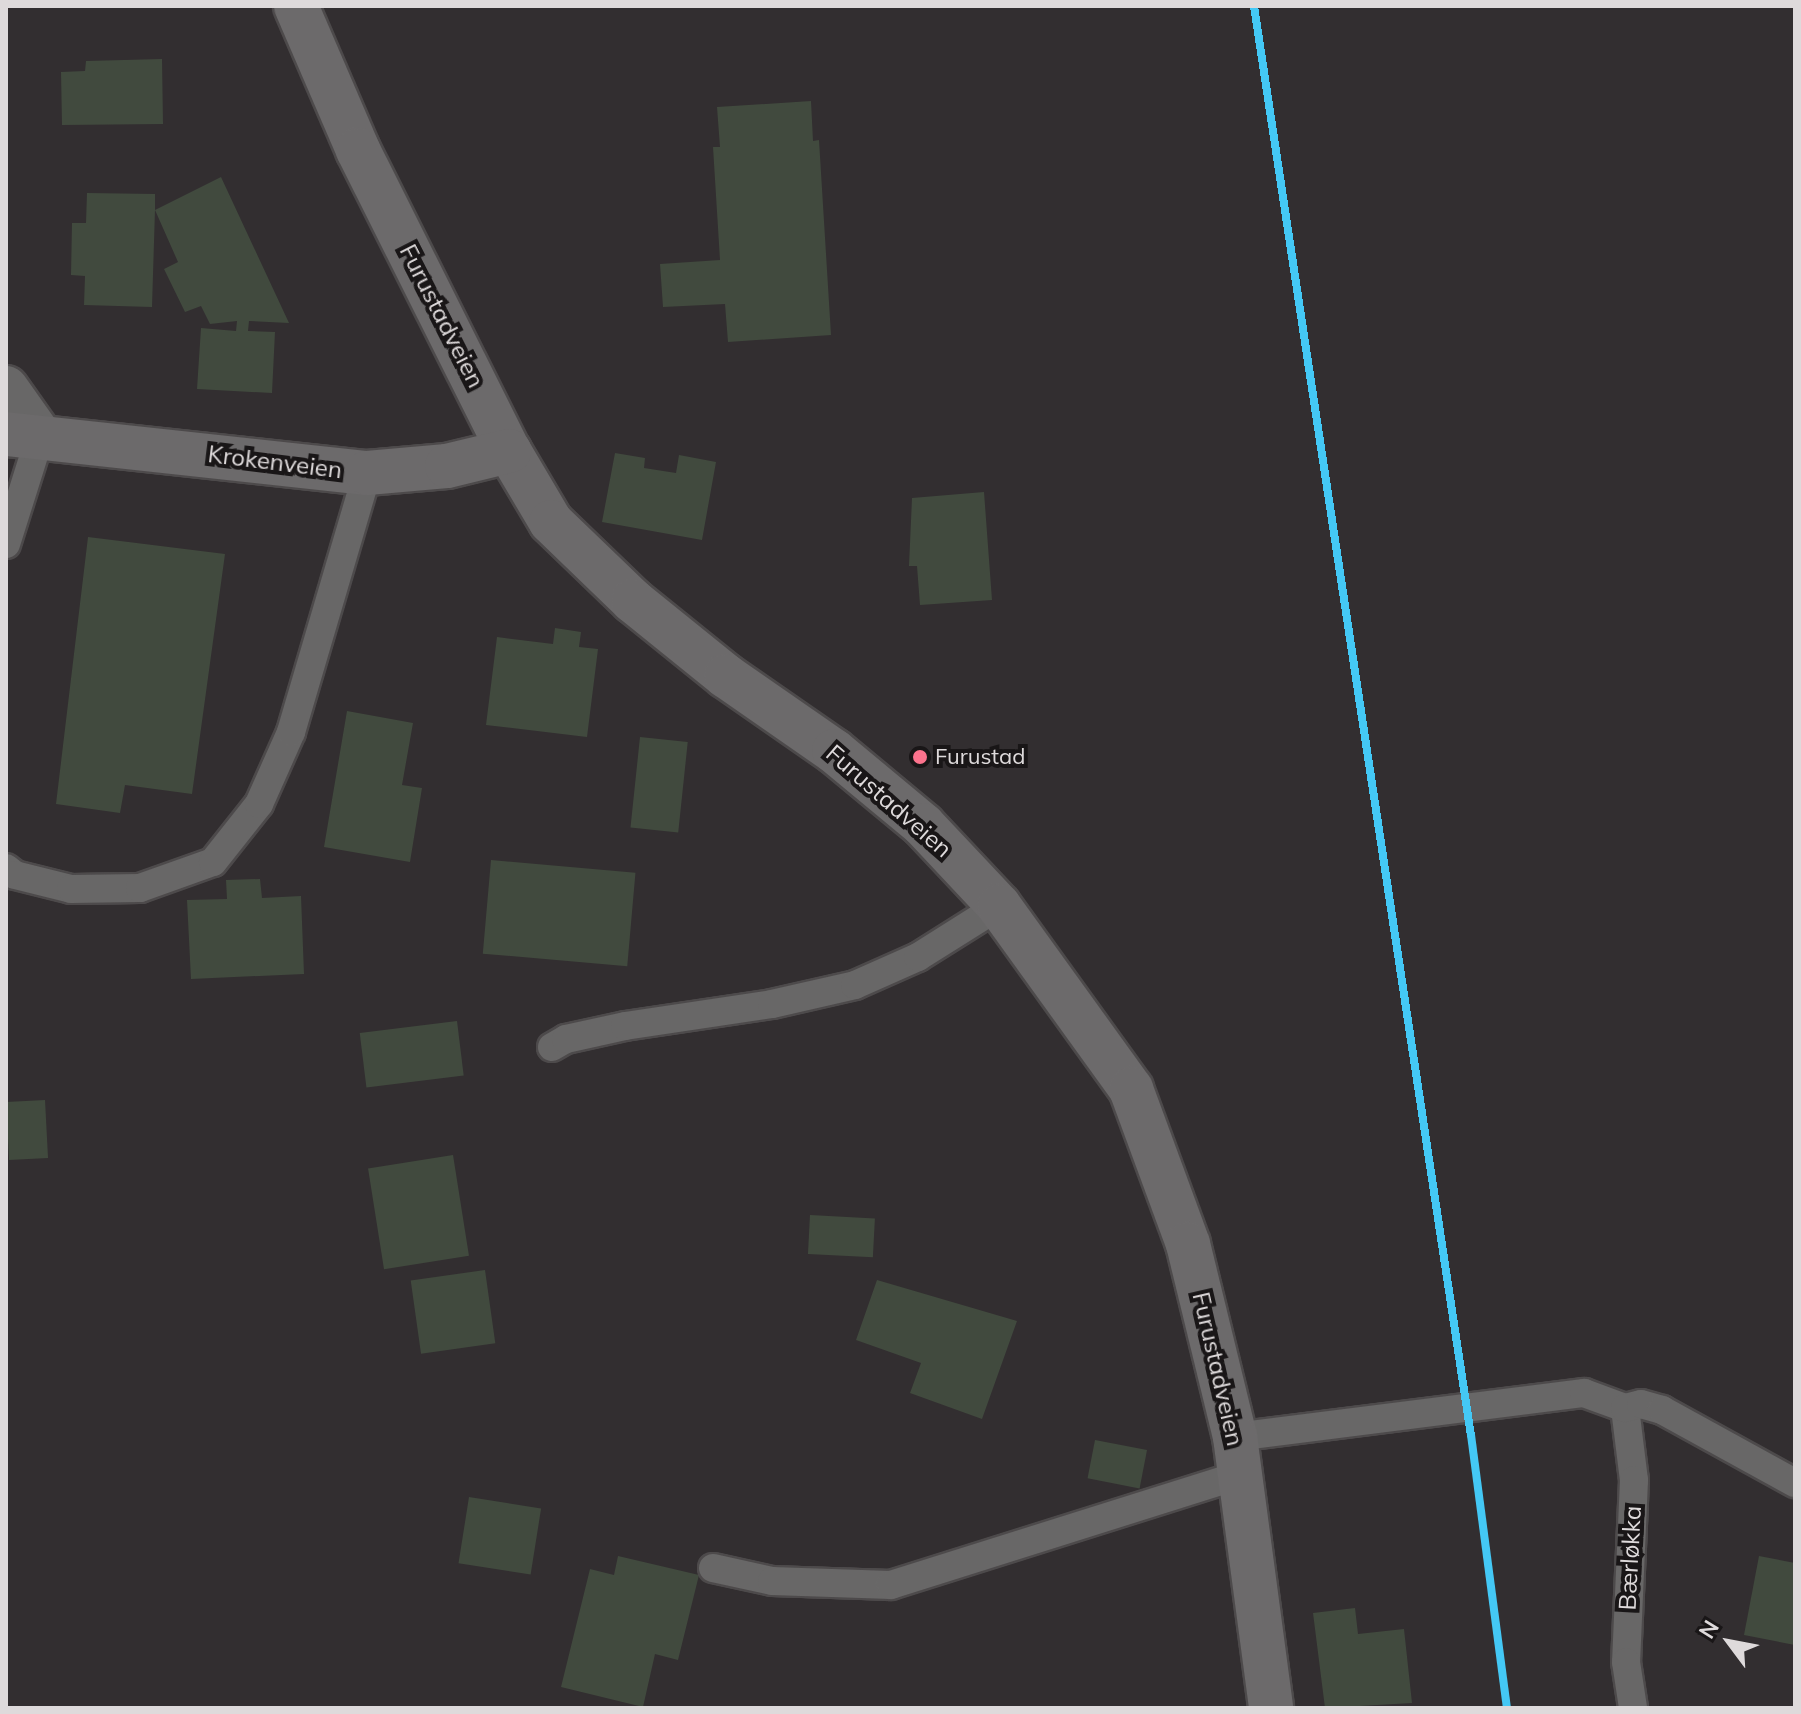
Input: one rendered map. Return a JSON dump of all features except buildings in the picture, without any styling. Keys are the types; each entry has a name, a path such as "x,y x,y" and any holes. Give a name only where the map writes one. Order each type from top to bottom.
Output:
{"main road":[{"name":"Furustadveien","path":"296,6 358,150 509,451 551,522 633,601 912,815 999,906 1131,1089 1188,1244 1238,1456 1271,1708"},
{"name":"Krokenveien","path":"23,435 367,473 447,466 509,451"}],"street":[{"path":"6,388 23,435"}],"lane":[{"path":"6,544 23,435"},
{"path":"6,868 15,875 71,889 140,888 213,862 259,804 291,732 367,473"},
{"path":"552,1047 566,1039 625,1026 772,1004 855,985 918,957 999,906"},
{"path":"713,1568 772,1581 891,1585 1238,1456 1371,1418 1559,1392 1584,1393 1625,1408 1641,1404 1662,1410 1795,1483"},
{"name":"Bærløkka","path":"1625,1408 1634,1480 1626,1662 1633,1708"}],"transit line":[{"path":"1254,6 1471,1435 1507,1708"}],"place":[{"name":"Furustad","path":"920,757"}]}
